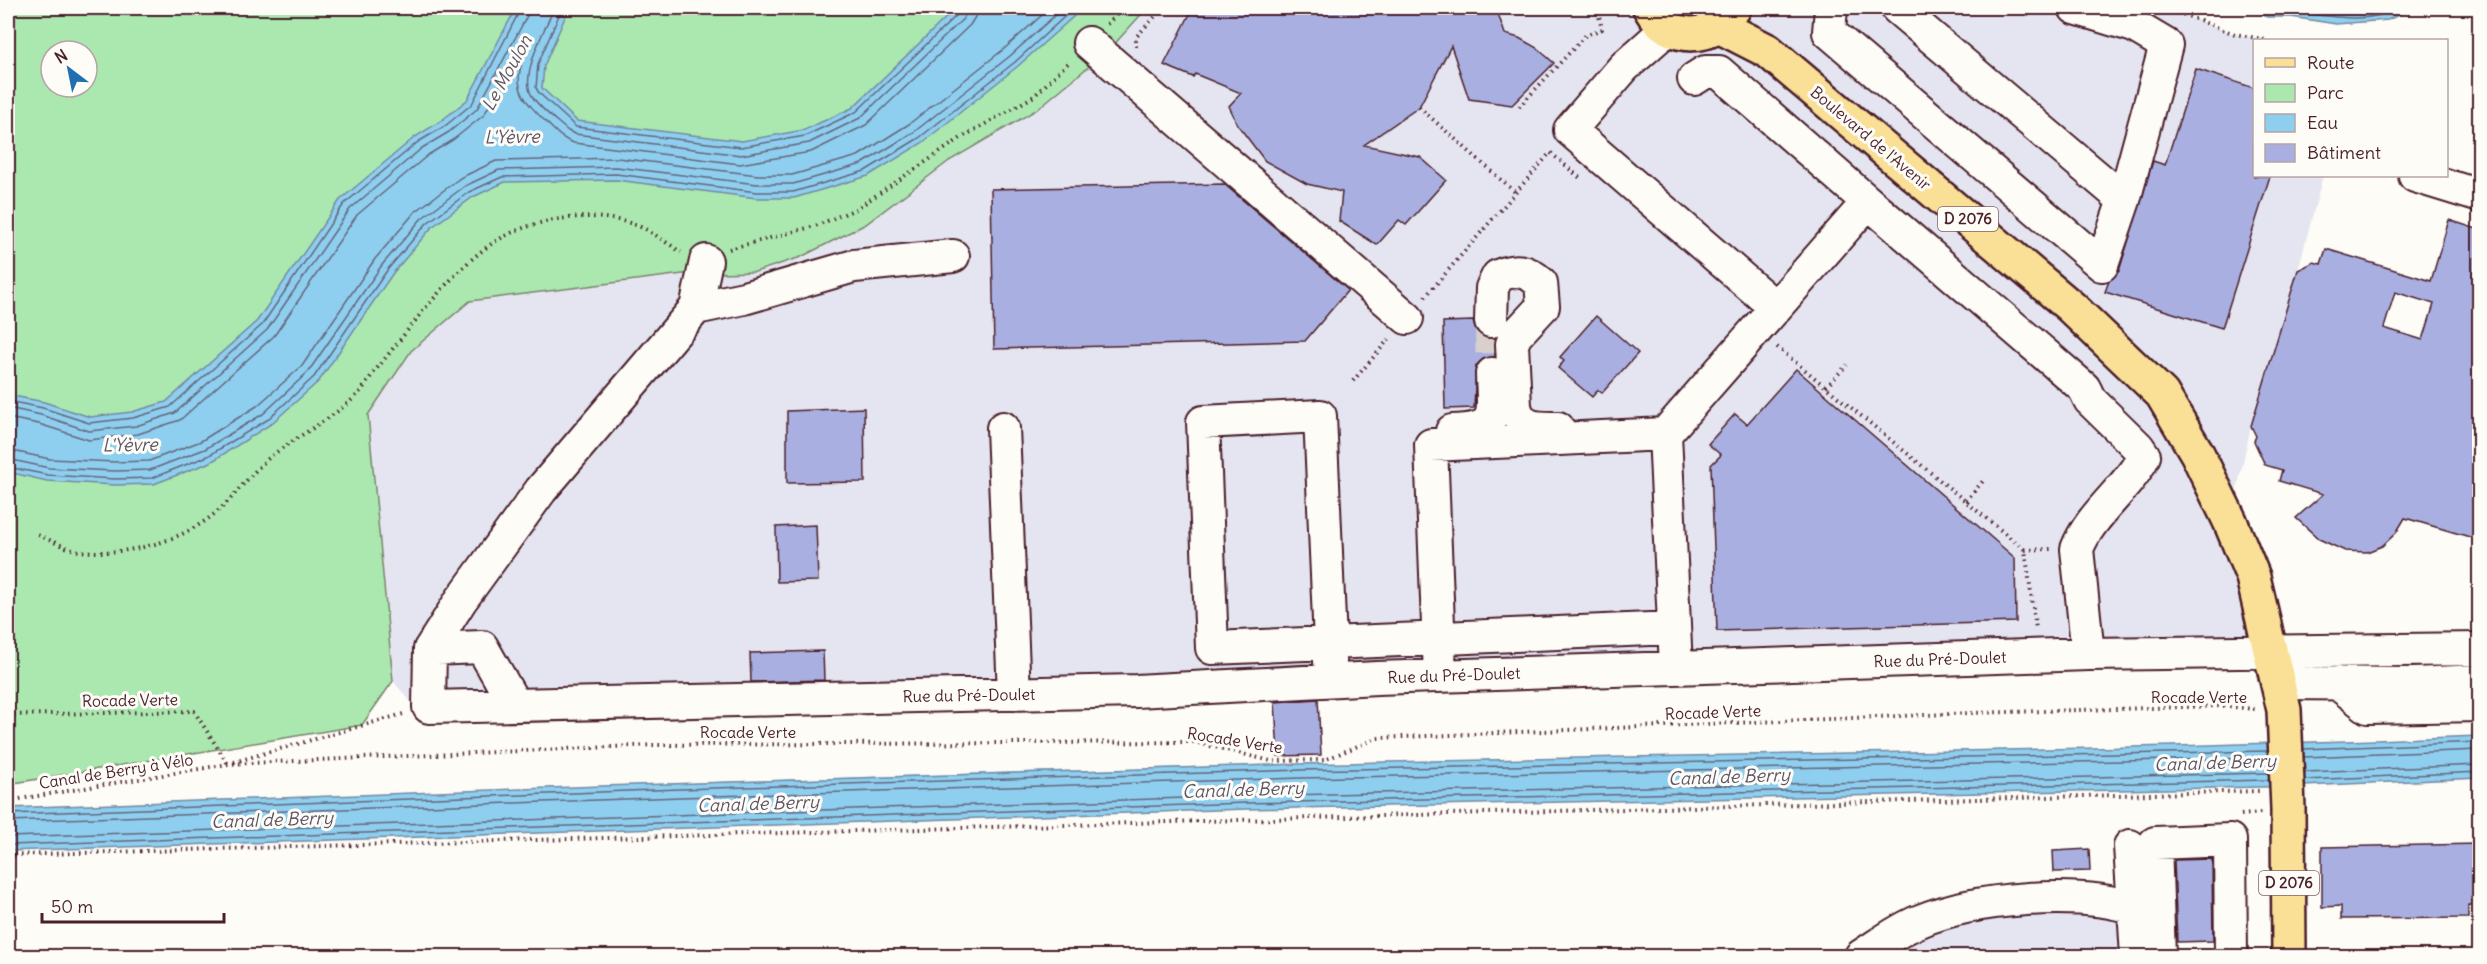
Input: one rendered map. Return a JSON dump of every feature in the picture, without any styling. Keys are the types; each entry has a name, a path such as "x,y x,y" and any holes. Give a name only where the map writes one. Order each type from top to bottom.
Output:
{"main road":[{"path":"1656,15 1688,34 1699,34 1731,14"},
{"name":"Boulevard de l'Avenir","path":"1731,14 1768,51 2071,307 2162,394 2197,453 2234,530 2253,578 2277,682"},
{"name":"D 2076","path":"2277,682 2288,800 2289,957"}],"street":[{"path":"1831,8 1829,32 2102,265 2124,200 2166,45 2134,26 2075,8"},
{"path":"1897,8 2124,200"},
{"path":"1656,15 1631,62 1570,130 1765,318"},
{"path":"1089,43 1407,318"},
{"path":"1694,80 1705,72 1719,72 2084,388 2090,400 2138,447 2144,456 2136,473 2083,535 2077,549 2088,654"},
{"path":"2418,177 2480,196"},
{"path":"1676,668 1665,434 1868,202"},
{"path":"696,308 854,266 952,256"},
{"path":"429,707 430,649 461,600 541,490 696,308 706,261"},
{"path":"1491,321 1492,288 1498,276 1520,270 1532,275 1541,283 1542,306 1516,335 1512,344 1517,416 1533,427 1575,427 1605,437"},
{"path":"1433,494 1415,475 1410,463 1410,450 1415,441 1424,434 1471,431 1487,424 1492,416 1493,407 1492,374"},
{"path":"1214,686 1203,422 1320,416 1331,681"},
{"path":"1003,428 1014,694"},
{"path":"1440,676 1431,445 1665,434"},
{"path":"1212,648 1673,627"},
{"path":"430,649 482,647 515,705"},
{"name":"Rue du Pré-Doulet","path":"2277,682 2480,649"},
{"name":"Rue du Pré-Doulet","path":"429,707 1136,691 1440,676 2088,654 2277,682 2414,684 2480,681"},
{"path":"2337,684 2368,707 2480,705"},
{"path":"2159,957 2155,843 2229,840 2231,957"},
{"path":"2130,846 2137,957"},
{"path":"1861,957 1919,921 1942,913 1977,906 2072,897 2091,898 2134,908"}],"path":[{"path":"38,535 79,551 103,552 132,550 163,541 195,526 226,503 273,455 344,408 360,392 424,311 457,274 484,249 510,234 534,225 564,218 594,217 618,220 646,230 684,254 706,261 722,251 743,244 815,226 856,210 961,138 1034,96 1124,8"},
{"path":"1138,85 1136,37 1163,8"},
{"path":"1519,107 1586,35 1602,29 1597,8"},
{"path":"2166,8 2235,34 2262,39"},
{"path":"1419,107 1516,193"},
{"path":"1353,381 1570,130"},
{"path":"1551,153 1586,184"},
{"path":"1765,318 1826,387 2025,550 2039,656"},
{"path":"1826,387 1847,365"},
{"path":"1966,501 1983,481"},
{"name":"Rocade Verte","path":"8,715 194,711 228,764 655,745 1182,742 1194,742 1271,761 1324,760 1377,738 1972,712 2222,706 2277,682"},
{"path":"228,764 429,707"},
{"name":"Canal de Berry à Vélo","path":"8,801 228,764"},
{"path":"8,855 2288,800"}],"shaded area":[{"path":"1147,8 2166,8 2235,34 2262,39 2253,39 2253,177 2323,177 2298,270 2251,426 2230,521 2270,653 422,715 393,681 368,415 411,351 470,301 683,274 755,272 801,257 866,224 949,161 1036,110 1110,49"},
{"path":"2105,907 2129,929 2131,956 1875,956 1929,922"}],"green space":[{"path":"8,8 1147,8 1110,49 1036,110 949,161 866,224 801,257 755,272 683,274 470,301 411,351 368,415 393,681 362,725 8,784"}],"water":[{"path":"516,8 569,8 544,66 542,88 577,121 742,141 804,130 852,108 956,8 1083,8 1018,66 922,143 868,176 794,198 757,198 616,180 505,182 473,197 432,227 393,273 319,381 271,424 211,462 154,484 115,485 47,481 8,472 8,395 44,402 90,417 132,412 166,402 257,321 340,200 415,137 441,121 467,100"},
{"path":"2250,8 2413,8 2388,20 2336,24 2291,17 2267,17"},
{"name":"Canal de Berry","path":"2480,736 2479,778 2303,786 1247,809 8,851 8,808 1138,768 2185,746"}],"building":[{"path":"1193,8 1496,8 1505,34 1519,38 1537,48 1554,63 1512,105 1469,99 1451,46 1419,107 1364,145 1420,157 1446,180 1406,225 1399,220 1377,245 1339,221 1342,192 1307,184 1265,161 1237,124 1229,106 1241,93 1195,74 1193,77 1164,65"},
{"path":"2196,69 2253,88 2253,177 2270,177 2222,328 2105,292 2109,281 2119,271 2153,161 2165,165"},
{"path":"1224,184 1348,290 1305,341 994,349 991,189"},
{"path":"2449,220 2480,230 2480,540 2405,518 2396,533 2382,546 2367,552 2345,551 2319,539 2296,518 2323,494 2279,481 2282,470 2265,465 2254,441 2256,436 2251,426 2298,270 2314,262 2321,264 2326,249 2431,281","holes":["2395,292 2434,304 2423,340 2384,328"]},
{"path":"1596,316 1638,353 1602,393 1598,390 1592,397 1558,368 1564,361 1560,357"},
{"path":"1473,321 1475,329 1481,336 1495,338 1495,357 1483,359 1476,366 1474,408 1445,409 1443,322"},
{"path":"1796,369 2015,558 2016,622 1717,631 1711,465 1721,455 1708,444 1735,414 1747,424"},
{"path":"864,408 865,482 787,483 787,411"},
{"path":"816,525 818,581 777,582 776,527"},
{"path":"823,651 824,680 751,682 750,653"},
{"path":"1318,699 1321,755 1278,756 1275,702"},
{"path":"2480,844 2480,905 2468,905 2468,918 2341,919 2341,906 2322,907 2322,847"},
{"path":"2089,849 2090,871 2054,872 2053,851"},
{"path":"2212,859 2213,941 2177,942 2174,860"}],"tunnel":[{"path":"1491,321 1492,374"}],"water label":[{"name":"Le Moulon","path":"507,73"},
{"name":"L'Yèvre","path":"512,137"},
{"name":"L'Yèvre","path":"130,445"}]}
